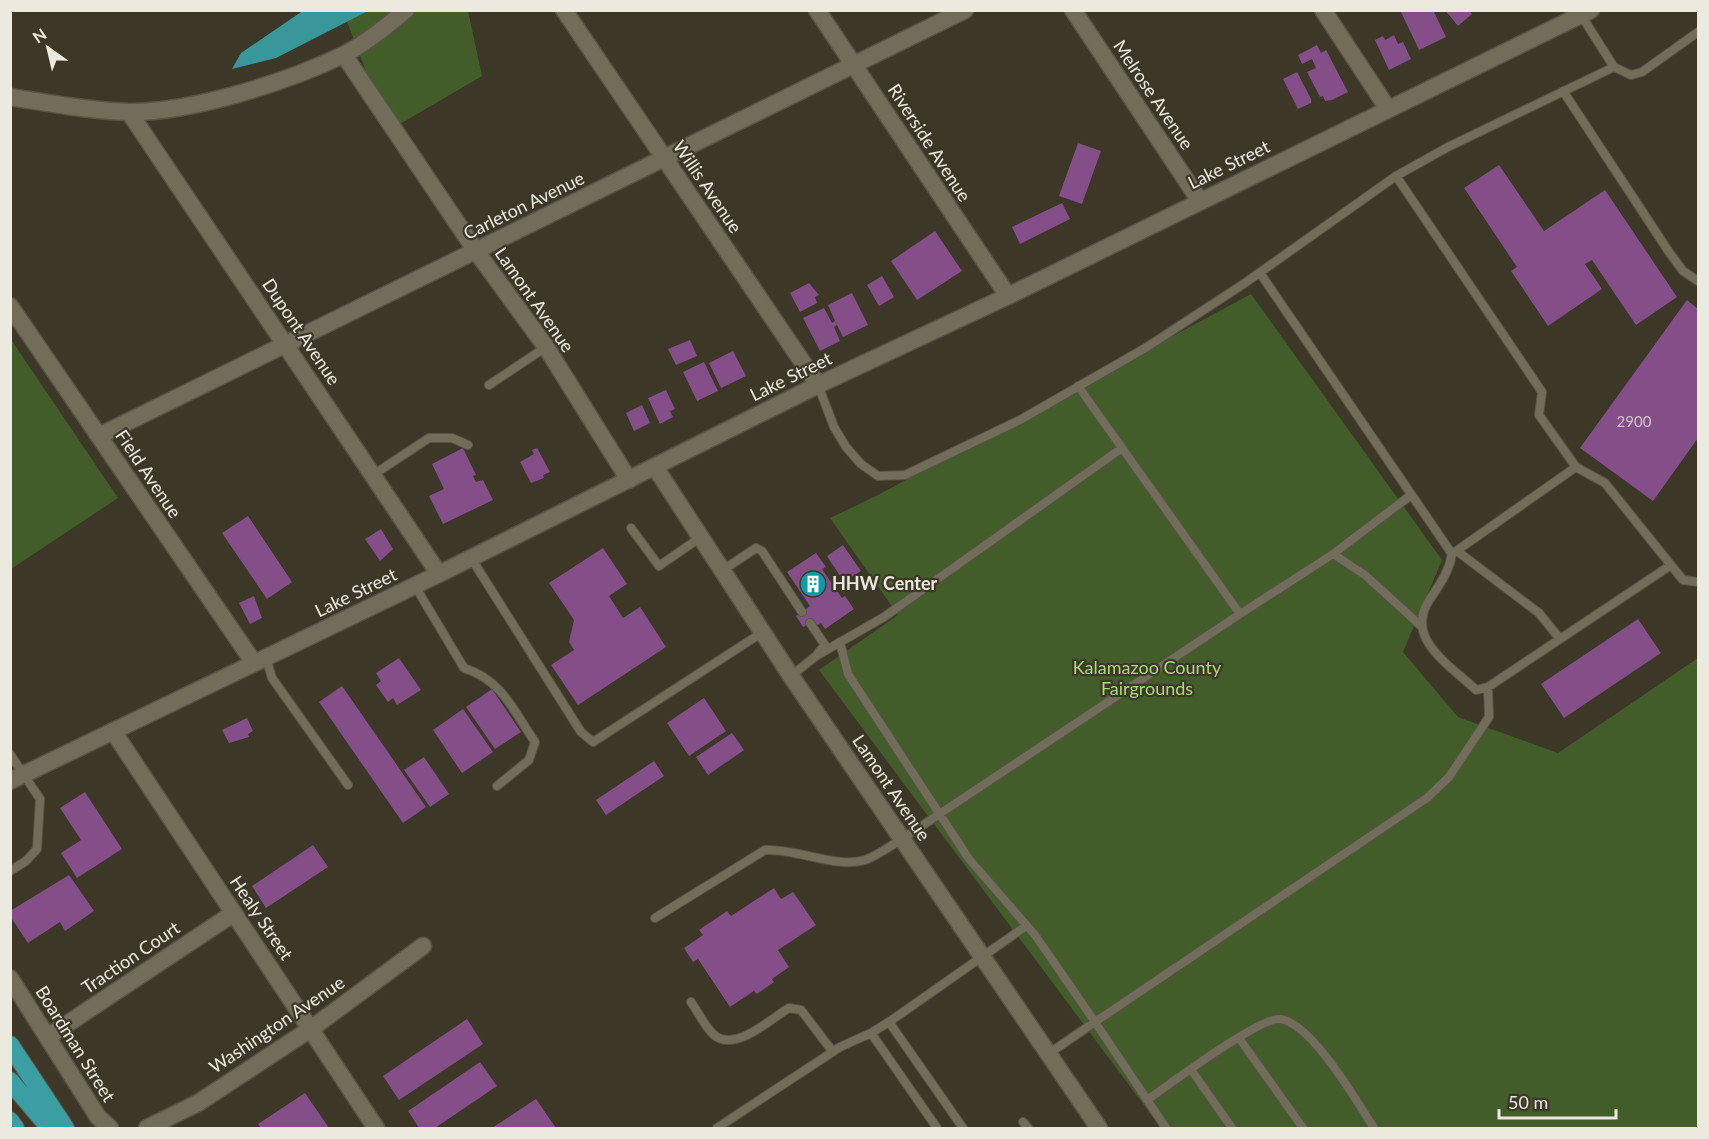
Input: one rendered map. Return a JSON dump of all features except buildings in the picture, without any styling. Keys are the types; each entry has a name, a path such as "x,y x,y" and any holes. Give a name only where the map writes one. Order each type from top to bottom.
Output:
{"highway":[{"path":"10,1045 65,1128"},
{"path":"10,1081 50,1128"},
{"path":"10,1121 15,1128"}],"street":[{"path":"10,97 129,112 182,106 223,97 344,55 406,10"},
{"name":"Willis Avenue","path":"564,10 818,385"},
{"name":"Riverside Avenue","path":"817,10 1008,296"},
{"name":"Carleton Avenue","path":"99,436 476,250 665,160 965,10"},
{"name":"Melrose Avenue","path":"1073,10 1200,201"},
{"path":"1323,10 1388,109"},
{"name":"Lake Street","path":"17,778 415,586 818,385 1008,296 1583,12"},
{"name":"Lamont Avenue","path":"344,55 476,250 546,347 629,480"},
{"name":"Dupont Avenue","path":"129,112 439,574"},
{"name":"Field Avenue","path":"10,306 99,436 260,661"},
{"name":"Lamont Avenue","path":"655,467 791,676 1099,1128"},
{"name":"Healy Street","path":"113,731 312,1028 376,1128"},
{"name":"Traction Court","path":"49,1036 234,913"},
{"name":"Washington Avenue","path":"147,1128 166,1125 312,1028 423,946"},
{"name":"Boardman Street","path":"10,978 99,1117 110,1128"}],"lane":[{"path":"1583,12 1614,67 1632,75 1642,72 1698,32"},
{"path":"818,385 834,427 846,447 861,464 879,476 906,475 1020,420 1147,347 1260,273 1396,176 1448,147 1614,67"},
{"path":"1563,91 1669,252 1683,271 1698,281"},
{"path":"1396,176 1542,392 1539,415 1576,467 1605,483 1683,580 1698,582"},
{"path":"1260,273 1411,495 1454,553 1539,613 1560,639"},
{"path":"489,384 546,347"},
{"path":"1078,387 1240,614"},
{"path":"373,475 429,438 452,438 468,445"},
{"path":"791,676 816,656 884,617 1122,448"},
{"path":"1576,467 1454,553 1450,568 1422,610 1420,625 1426,642 1476,690 1488,687 1671,565"},
{"path":"655,918 749,857 765,850 780,849 852,862 865,860 902,839 1333,554 1411,495"},
{"path":"631,528 658,566 701,537"},
{"path":"723,570 756,548 762,551 802,612"},
{"path":"1333,554 1378,586 1420,625"},
{"path":"471,558 581,732 593,742 763,632"},
{"path":"415,586 464,668 484,675 495,683 535,742 529,760 497,786"},
{"path":"810,623 825,645 816,656"},
{"path":"840,642 848,674 969,859 1026,926 1095,1022 1166,1128"},
{"path":"260,661 348,785"},
{"path":"1048,1054 1427,798 1449,777 1489,717 1488,687"},
{"path":"10,754 17,778 40,799 37,849 26,861 10,872"},
{"path":"717,1128 832,1052 889,1022 1026,926"},
{"path":"691,1002 714,1035 724,1040 735,1040 748,1034 789,1008 801,1010 832,1052"},
{"path":"1147,1100 1265,1022 1280,1019 1298,1027 1314,1042 1374,1128"},
{"path":"889,1022 963,1128"},
{"path":"871,1033 937,1128"},
{"path":"1239,1038 1303,1128"},
{"path":"1192,1071 1232,1128"}],"green space":[{"path":"355,11 468,11 482,76 400,124 372,87 346,19"},
{"name":"Kalamazoo County Fairgrounds","path":"1251,294 1442,560 1403,652 1458,717 1558,753 1698,658 1698,1128 1161,1128 819,670 898,615 830,518 878,495"},
{"path":"10,338 118,498 11,569 10,569"}],"water":[{"path":"304,10 368,11 276,58 232,69 241,53"}],"place":[{"name":"HHW Center","path":"813,584"}]}
